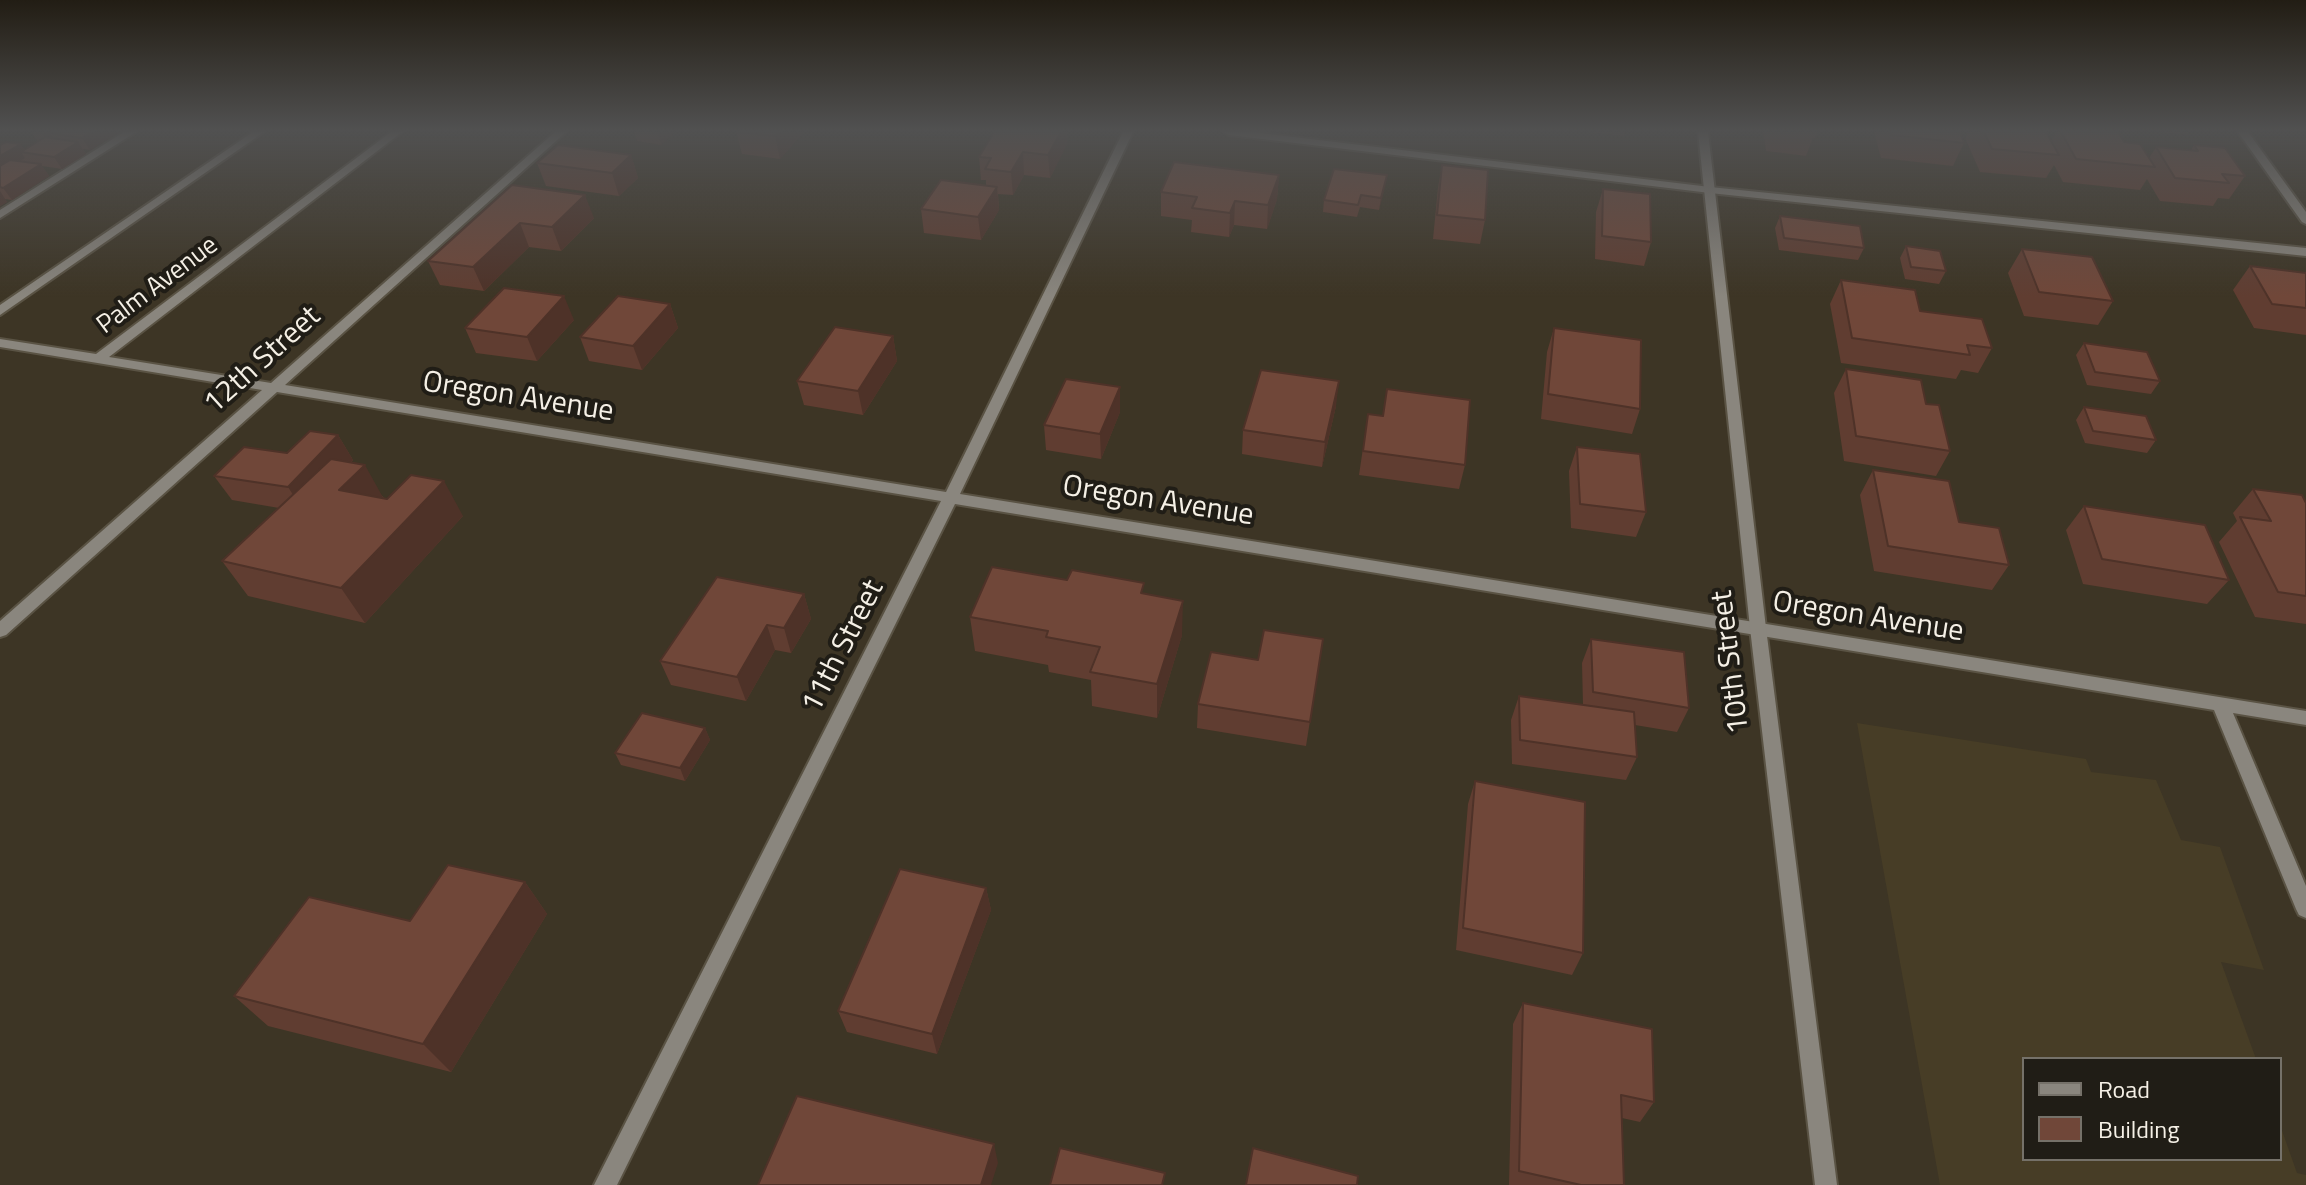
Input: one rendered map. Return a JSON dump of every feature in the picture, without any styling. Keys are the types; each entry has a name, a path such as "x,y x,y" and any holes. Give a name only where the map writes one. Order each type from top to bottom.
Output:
{"street":[{"path":"0,215 44,187"},
{"path":"0,311 179,187"},
{"name":"Palm Avenue","path":"98,359 324,187"},
{"name":"12th Street","path":"0,631 498,187"},
{"name":"11th Street","path":"605,1185 951,497 1101,187"},
{"path":"1688,187 2306,252"},
{"path":"2283,187 2306,220"},
{"name":"10th Street","path":"1710,190 1758,628 1826,1185"},
{"name":"Oregon Avenue","path":"0,343 2306,718"},
{"path":"2220,703 2306,909"}],"shaded area":[{"path":"1857,723 2086,759 2091,772 2156,780 2181,840 2220,847 2264,970 2221,962 2255,1057 2022,1057 2022,1161 2282,1161 2282,1131 2297,1173 2306,1175 2306,1185 1940,1185"}],"building":[{"path":"509,187 585,195 552,227 520,223 473,267 428,261"},
{"path":"936,187 997,187 978,217 921,209"},
{"path":"1163,187 1274,187 1268,205 1235,201 1230,213 1192,208 1197,197 1161,192"},
{"path":"1328,187 1384,187 1381,198 1361,195 1358,205 1324,200"},
{"path":"1440,187 1487,187 1485,220 1437,215"},
{"path":"1603,189 1650,194 1651,242 1602,236"},
{"path":"1780,216 1860,226 1864,248 1784,238"},
{"path":"1906,246 1940,251 1946,271 1911,267"},
{"path":"2022,249 2092,257 2113,301 2039,292"},
{"path":"2250,266 2306,273 2306,308 2272,304"},
{"path":"1841,280 1915,290 1920,311 1982,319 1992,348 1967,345 1970,355 1852,338"},
{"path":"504,288 564,296 527,337 465,328"},
{"path":"618,296 670,304 633,346 580,337"},
{"path":"835,327 893,336 858,391 797,381"},
{"path":"1554,328 1641,340 1640,409 1548,394"},
{"path":"2084,343 2147,352 2160,381 2095,372"},
{"path":"1846,369 1921,380 1926,404 1939,405 1950,451 1856,436"},
{"path":"1261,370 1339,381 1325,442 1243,430"},
{"path":"1066,379 1120,387 1100,434 1044,425"},
{"path":"1387,389 1470,400 1465,465 1363,451 1368,414 1383,416"},
{"path":"2084,407 2146,416 2156,440 2093,431"},
{"path":"310,431 338,435 288,487 214,476 244,447 287,453"},
{"path":"1577,447 1640,454 1646,512 1580,504"},
{"path":"331,459 365,465 339,490 387,499 411,475 444,481 341,588 222,561"},
{"path":"1873,470 1949,481 1959,522 1999,528 2009,565 1888,546"},
{"path":"2253,489 2302,495 2306,503 2306,596 2278,592 2240,517 2271,521"},
{"path":"2084,506 2205,525 2229,580 2102,559"},
{"path":"992,567 1067,580 1072,570 1144,583 1141,593 1183,601 1157,684 1090,672 1100,647 1046,637 1048,631 970,617"},
{"path":"717,577 804,594 784,628 767,625 737,677 660,661"},
{"path":"1264,630 1323,639 1310,722 1198,704 1211,652 1258,660"},
{"path":"1591,639 1684,652 1689,708 1593,692"},
{"path":"1519,696 1634,712 1637,757 1520,740"},
{"path":"642,713 705,728 680,768 615,753"},
{"path":"1475,781 1585,802 1583,953 1463,928"},
{"path":"448,865 525,882 423,1044 234,996 309,897 410,921"},
{"path":"900,869 986,888 932,1034 838,1011"},
{"path":"1523,1003 1652,1029 1654,1102 1621,1095 1624,1185 1581,1185 1519,1171"},
{"path":"797,1096 994,1144 981,1185 758,1185"},
{"path":"1060,1148 1165,1173 1162,1185 1050,1185"},
{"path":"1253,1148 1358,1176 1357,1185 1246,1185"}]}
